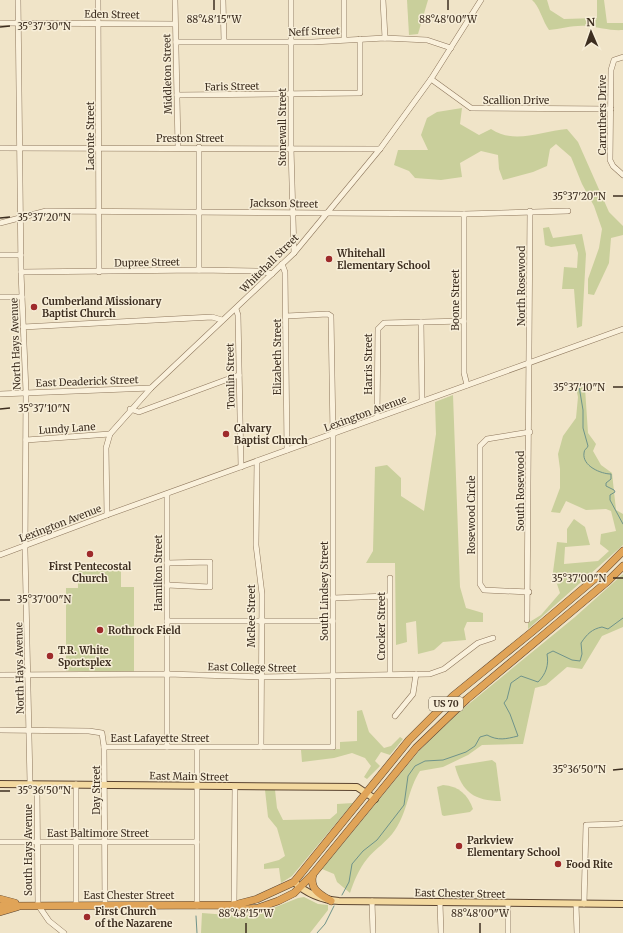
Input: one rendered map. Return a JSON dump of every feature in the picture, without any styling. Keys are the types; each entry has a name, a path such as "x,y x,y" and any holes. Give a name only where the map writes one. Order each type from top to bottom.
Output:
{"highway":[{"name":"US 70","path":"234,905 257,899 294,882 409,740 453,696 598,576 623,551"},
{"name":"US 70","path":"300,888 416,748 467,699 608,581 623,566"},
{"path":"313,874 312,885 315,890 331,901"},
{"name":"East Chester Street","path":"0,906 234,905 246,909 258,908 278,901 294,893 300,888"},
{"path":"0,899 21,905"},
{"path":"0,912 21,905"}],"main road":[{"name":"East Main Street","path":"0,784 197,785 235,787 357,786 375,798"},
{"name":"East Chester Street","path":"294,882 300,888 331,901 623,904"}],"street":[{"name":"North Hays Avenue","path":"18,0 21,255 26,392 25,546 30,783"},
{"name":"Laconte Street","path":"98,0 99,272"},
{"name":"Middleton Street","path":"175,0 178,147"},
{"path":"223,0 224,41"},
{"name":"Stonewall Street","path":"291,0 291,148 294,253"},
{"path":"344,0 344,39"},
{"path":"383,0 385,38"},
{"name":"Whitehall Street","path":"107,515 106,448 110,434 130,409 151,388 294,253 380,149 431,79 481,0"},
{"name":"Eden Street","path":"0,23 175,24"},
{"name":"Neff Street","path":"176,42 291,42 385,38 427,40 451,48"},
{"name":"Faris Street","path":"177,96 360,93 360,39"},
{"name":"Carruthers Drive","path":"623,57 614,60 611,70 610,160 613,166 623,175"},
{"name":"Scallion Drive","path":"431,79 471,108 611,109"},
{"name":"Preston Street","path":"0,148 178,147 380,149"},
{"path":"199,148 199,270"},
{"name":"Jackson Street","path":"0,223 46,211 464,214 568,211"},
{"name":"North Rosewood","path":"530,211 530,361"},
{"name":"Boone Street","path":"464,214 464,373 467,385"},
{"path":"0,255 21,255"},
{"name":"Elizabeth Street","path":"282,264 286,272 287,450"},
{"name":"Dupree Street","path":"22,272 199,270 261,271 272,274"},
{"path":"0,297 22,297"},
{"name":"Tomlin Street","path":"236,309 238,315 241,467"},
{"name":"South Lindsey Street","path":"286,316 328,314 331,316 334,747"},
{"path":"23,327 212,317 222,320"},
{"name":"Harris Street","path":"377,417 378,329 384,323 464,321"},
{"path":"421,322 422,401"},
{"name":"Lexington Avenue","path":"0,555 530,361 623,329"},
{"name":"South Rosewood","path":"528,620 530,361"},
{"path":"130,409 139,412 239,375"},
{"name":"East Deaderick Street","path":"0,394 151,388"},
{"name":"Rosewood Circle","path":"529,592 484,590 480,584 480,446 487,439 530,432"},
{"name":"Lundy Lane","path":"26,440 110,434"},
{"name":"McRee Street","path":"257,461 256,545 262,594 260,621 260,747"},
{"name":"Hamilton Street","path":"167,494 167,747"},
{"path":"167,563 210,562 210,587 167,585"},
{"name":"Crocker Street","path":"390,578 390,674"},
{"path":"333,598 389,596"},
{"path":"167,621 333,621"},
{"name":"East College Street","path":"0,675 167,674 260,677 334,677 390,674 430,674 444,669 478,643 493,638"},
{"path":"395,716 413,694 416,674"},
{"name":"East Lafayette Street","path":"0,730 89,730 102,733 104,748 334,747"},
{"path":"196,747 197,906"},
{"name":"Day Street","path":"104,748 105,905"},
{"name":"South Hays Avenue","path":"30,783 37,789 38,905 49,921 64,933"},
{"path":"76,784 76,905"},
{"path":"234,905 235,787"},
{"path":"584,904 586,825 619,824 623,822"},
{"name":"East Baltimore Street","path":"0,842 197,842"},
{"path":"372,901 373,933"},
{"path":"440,903 441,933"},
{"path":"508,904 508,933"},
{"path":"576,904 577,933"}],"green space":[{"path":"407,0 428,0 418,34 409,35"},
{"path":"532,0 547,0 550,10 564,19 597,18 597,0 604,0 607,23 623,23 623,30 581,26 549,30 537,6"},
{"path":"462,108 460,124 479,135 491,129 500,134 519,137 567,129 578,142 609,212 623,226 623,235 611,238 609,263 594,295 588,294 588,279 599,248 602,229 594,206 582,184 571,157 556,144 550,149 547,166 533,172 503,180 499,169 498,155 481,151 460,163 462,177 441,180 415,178 409,171 394,165 398,150 428,150 421,135 427,118 437,112"},
{"path":"549,227 553,238 582,234 586,254 582,326 577,328 574,289 562,289 564,267 577,268 578,253 575,244 551,247 545,245 543,228"},
{"path":"575,383 585,388 588,433 596,444 593,451 601,465 612,473 616,510 623,514 623,545 528,629 528,623 541,615 560,593 553,572 557,542 567,543 567,529 574,519 585,527 590,545 565,547 564,564 598,561 609,551 600,544 601,534 616,531 611,511 606,509 586,510 566,501 560,513 551,512 560,488 558,454 563,436 576,418 578,397"},
{"path":"453,395 460,587 466,608 483,613 483,622 467,622 464,629 466,640 443,642 434,650 418,654 416,621 406,623 407,642 396,645 395,563 366,563 373,551 375,467 387,465 401,478 401,496 424,511 436,434 435,402"},
{"name":"Rothrock Field","path":"121,570 121,587 134,587 134,672 66,671 66,588 78,588 78,571"},
{"path":"623,574 623,627 602,636 582,669 567,667 546,685 535,688 523,744 482,745 468,755 443,767 420,771 413,785 399,823 392,834 370,855 364,863 357,875 350,893 337,882 334,874 322,869 419,751 459,712 575,617"},
{"path":"362,710 369,732 384,748 391,746 400,737 403,739 390,755 381,752 375,761 380,766 367,779 364,777 371,766 365,758 352,753 334,758 302,762 301,750 340,749 340,742 357,741 357,711"},
{"path":"492,760 496,763 501,801 483,799 470,793 461,782 455,766"},
{"path":"443,785 454,787 462,792 468,799 473,809 470,812 444,816 442,815 437,787"},
{"path":"265,790 275,790 277,808 283,820 330,819 337,813 337,804 353,803 292,876 281,883 279,868 264,869 264,864 279,860 285,856 277,828 268,817"},
{"path":"304,897 318,904 328,905 328,910 310,933 201,933 202,913 241,916 261,913"}],"waterway":[{"path":"579,386 583,410 583,428 588,446 584,452 584,458 589,465 598,471 611,474 611,479 606,483 606,486 615,492 610,495 610,500 623,524"},
{"path":"342,895 349,882 352,864 363,851 377,840 404,805 408,776 415,766 425,761 443,760 466,752 475,746 480,737 487,735 502,739 518,736 510,714 504,703 507,699 511,683 521,676 538,682 546,669 548,662 547,654 553,651 572,660 580,661 582,654 581,643 588,635 598,628 602,627 608,629 623,618"},
{"path":"317,933 325,924 334,906"},
{"path":"196,916 197,933"}],"place":[{"name":"Whitehall Elementary School","path":"329,259"},
{"name":"Cumberland Missionary Baptist Church","path":"34,307"},
{"name":"Calvary Baptist Church","path":"226,434"},
{"name":"First Pentecostal Church","path":"90,554"},
{"name":"Rothrock Field","path":"100,630"},
{"name":"T.R. White Sportsplex","path":"50,656"},
{"name":"Parkview Elementary School","path":"459,846"},
{"name":"Food Rite","path":"558,864"},
{"name":"First Church of the Nazarene","path":"87,917"}]}
